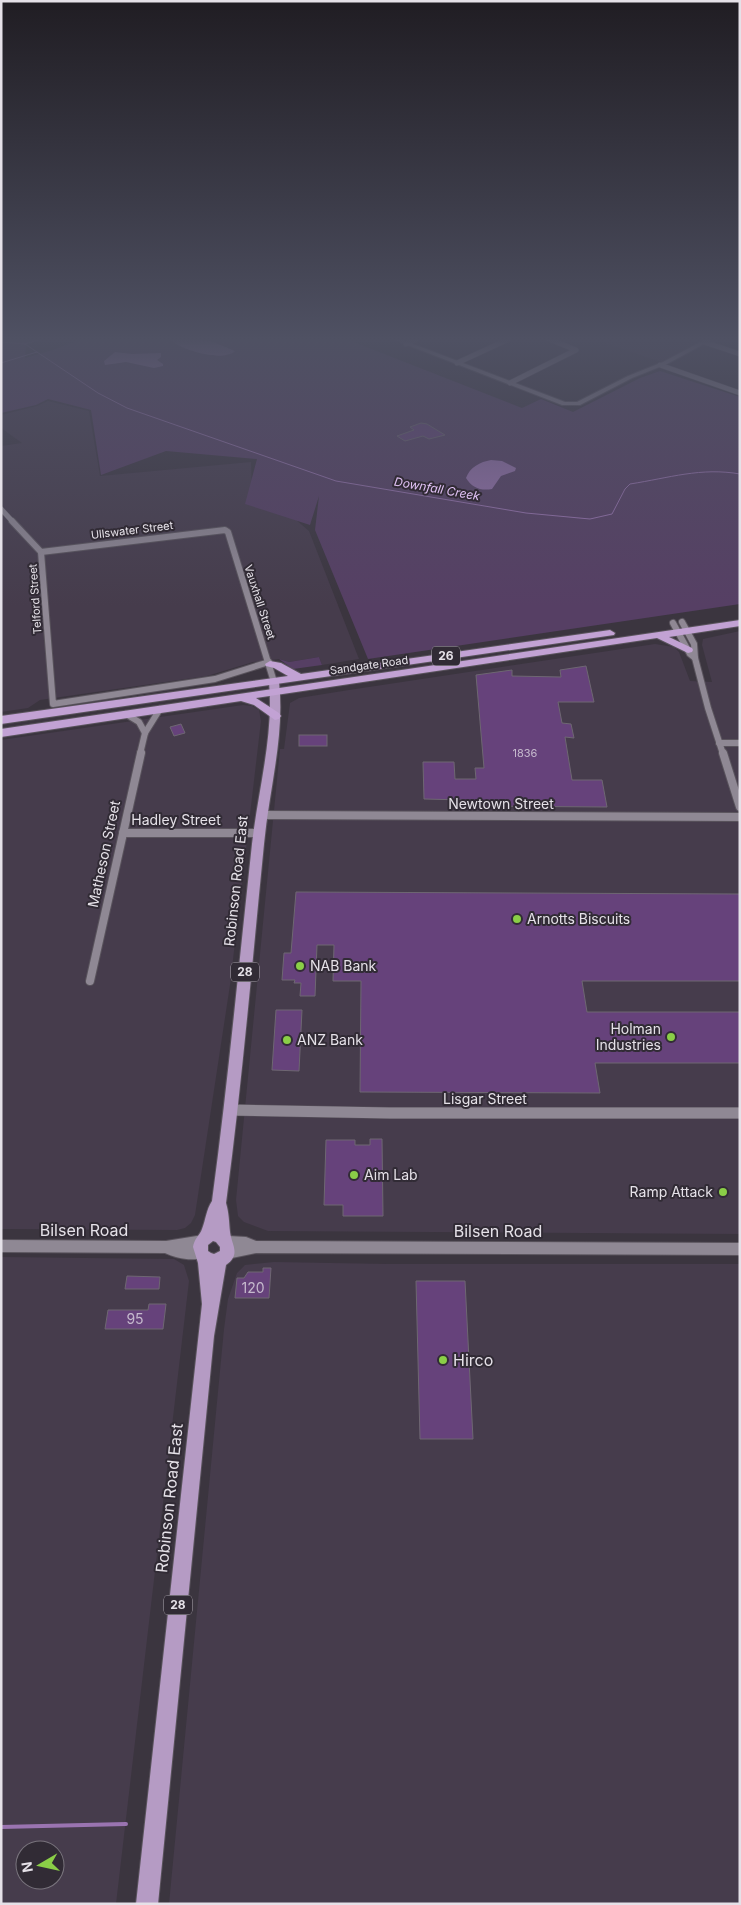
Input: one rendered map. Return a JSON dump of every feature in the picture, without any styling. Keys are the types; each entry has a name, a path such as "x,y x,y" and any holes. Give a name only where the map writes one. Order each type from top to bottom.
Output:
{"highway":[{"name":"Sandgate Road","path":"1,720 275,687 658,635 680,627 740,614"},
{"name":"Sandgate Road","path":"1,733 241,697 300,678 680,627 740,623"},
{"path":"658,635 692,654"},
{"path":"269,663 277,665 300,678"},
{"path":"241,697 258,703 275,716"},
{"path":"30,716 37,710 53,704"}],"main road":[{"name":"Robinson Road East","path":"147,1904 210,1306 216,1286 214,1248 222,1215 219,1203 262,815 275,716 275,687"}],"street":[{"name":"Telford Street","path":"1,509 41,552 53,704"},
{"name":"Ullswater Street","path":"41,552 225,530"},
{"name":"Vauxhall Street","path":"225,530 228,532 275,687"},
{"path":"680,627 694,646 692,654"},
{"path":"680,627 692,654 740,807"},
{"path":"53,704 215,679 269,663"},
{"name":"Matheson Street","path":"90,981 145,733 160,709"},
{"path":"126,714 141,724 145,733"},
{"path":"719,743 740,743"},
{"name":"Newtown Street","path":"262,815 740,817"},
{"name":"Hadley Street","path":"123,833 260,833"},
{"name":"Lisgar Street","path":"230,1110 740,1113"},
{"name":"Bilsen Road","path":"1,1246 166,1247 175,1251 256,1247 740,1249"}],"shaded area":[{"path":"1,428 92,428 100,476 251,462 252,492 288,513 309,531 359,659 322,665 319,657 289,662 279,659 253,662 207,676 40,700 28,708 1,712 1,446 22,443"},
{"path":"94,428 740,428 740,604 368,659 315,530 319,496 310,525 245,504 257,459 166,451 101,475"},
{"path":"491,460 502,461 516,468 515,471 501,476 492,489 481,489 468,481 466,478 470,471 483,462"},
{"path":"740,631 740,1234 268,1231 244,1222 238,1216 236,1200 280,749 284,749 290,703 299,698 655,644 674,647 679,652 690,681 712,682 702,645 703,639"},
{"path":"319,657 322,665 293,669 279,659 289,662"},
{"path":"243,705 252,706 259,710 261,721 230,985 195,1215 191,1223 185,1228 177,1230 1,1229 1,740"},
{"path":"1,1257 174,1259 184,1265 189,1281 116,1904 1,1904"},
{"path":"274,1262 387,1264 740,1264 740,1904 169,1904 228,1299 237,1273 245,1265"}],"building":[{"path":"411,428 433,428 445,435 429,439 423,436 405,441 397,436 414,430"},
{"path":"586,666 594,702 558,702 562,723 571,724 574,738 565,737 572,780 602,780 607,807 465,806 464,800 424,799 423,762 454,762 455,779 476,779 475,768 484,768 476,675 512,670 512,676 561,677 560,670"},
{"path":"181,724 185,733 174,736 170,727"},
{"path":"299,735 327,735 327,746 299,746"},
{"path":"296,892 740,894 740,981 582,981 587,1012 740,1012 740,1063 595,1063 600,1093 360,1092 361,981 333,981 334,945 317,945 315,996 300,996 301,983 294,983 295,980 282,980 284,953 291,953"},
{"name":"ANZ Bank","path":"276,1010 302,1010 299,1071 272,1070"},
{"name":"Aim Lab","path":"370,1139 382,1139 383,1216 343,1216 343,1205 324,1205 326,1140 355,1140 355,1145 370,1145"},
{"path":"263,1268 271,1268 269,1298 235,1298 237,1278 244,1278 248,1272 263,1272"},
{"path":"127,1276 160,1277 159,1289 125,1289"},
{"name":"Hirco","path":"416,1281 465,1281 473,1439 420,1439"},
{"path":"149,1304 166,1304 163,1329 105,1329 108,1310 148,1310"}],"waterway":[{"name":"Downfall Creek","path":"184,428 336,481 526,513 590,519 612,514 625,489 630,484 698,473 726,472 740,474"},
{"path":"1,1827 126,1824"}],"place":[{"name":"Arnotts Biscuits","path":"517,919"},
{"name":"NAB Bank","path":"300,966"},
{"name":"Holman Industries","path":"671,1037"},
{"name":"ANZ Bank","path":"287,1040"},
{"name":"Aim Lab","path":"354,1175"},
{"name":"Ramp Attack","path":"723,1192"},
{"name":"Hirco","path":"443,1360"}]}
